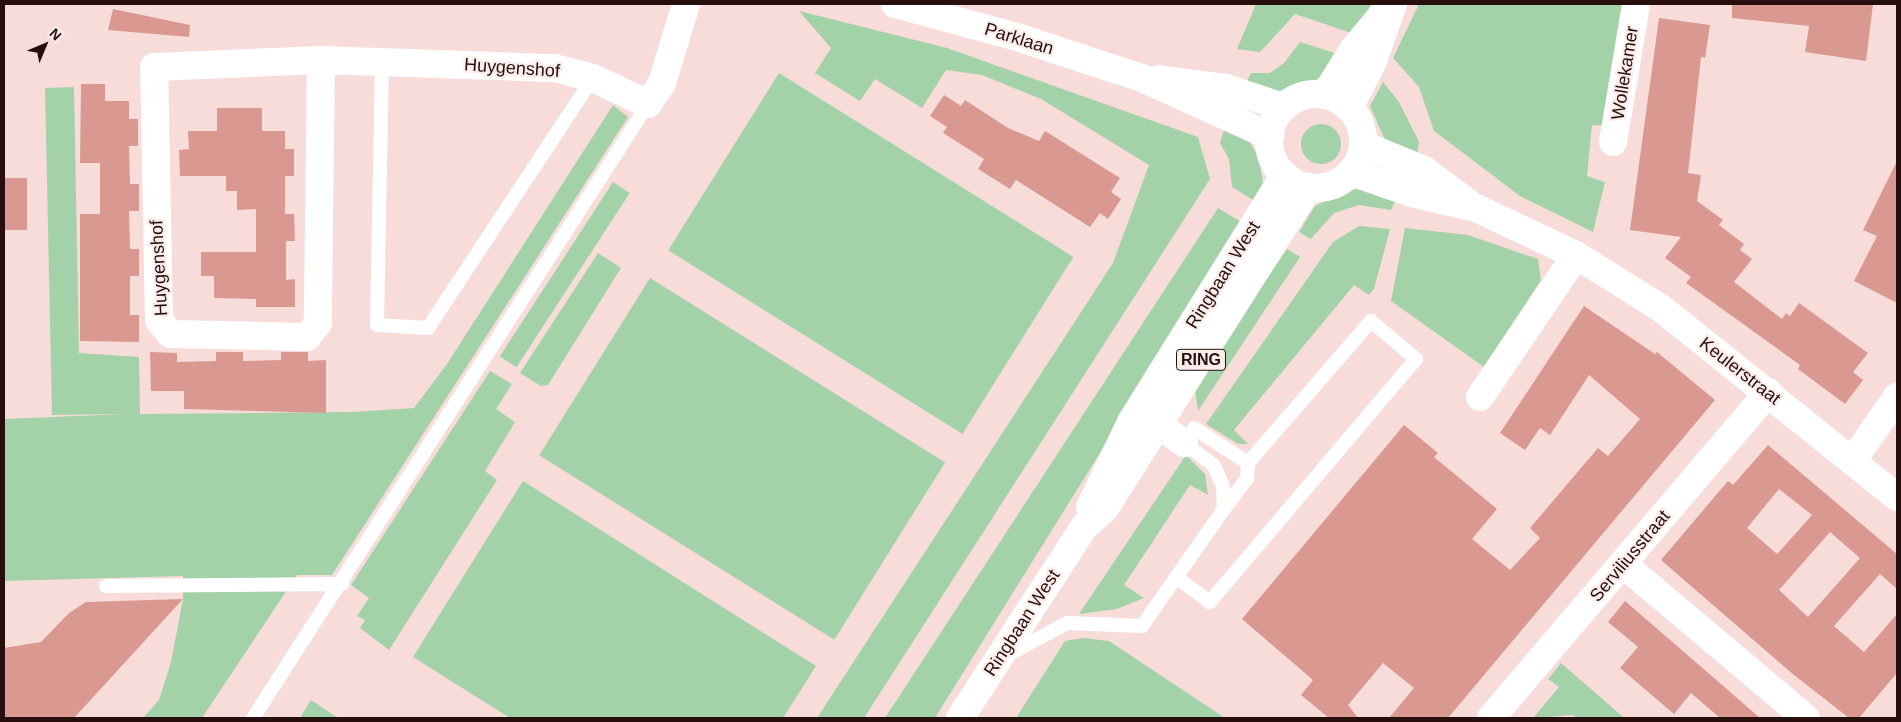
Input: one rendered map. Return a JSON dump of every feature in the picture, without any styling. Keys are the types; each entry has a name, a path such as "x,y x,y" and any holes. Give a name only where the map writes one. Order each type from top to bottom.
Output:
{"street":[{"path":"648,104 662,83 686,4"},
{"name":"Parklaan","path":"895,4 1017,36 1142,78 1270,136"},
{"path":"1326,95 1353,50 1392,4"},
{"path":"1350,108 1373,61 1392,4"},
{"name":"Wollekamer","path":"1614,142 1636,4"},
{"name":"Huygenshof","path":"320,60 318,323 307,337 170,334 159,320 154,67 320,60 554,68 593,78 648,104"},
{"name":"Parklaan","path":"1142,78 1191,81 1226,88 1283,107"},
{"path":"1326,95 1350,108 1360,125 1363,144 1351,172 1336,183 1297,181 1273,158 1270,136 1272,125 1283,107 1303,96 1326,95"},
{"name":"Keulerstraat","path":"1363,144 1424,170 1476,208 1576,255 1662,309 1897,497"},
{"name":"Keulerstraat","path":"1351,172 1412,193 1476,208"},
{"name":"Ringbaan West","path":"960,718 1084,527 1105,508 1158,412 1297,181"},
{"path":"1480,398 1576,255"},
{"name":"Serviliusstraat","path":"1491,718 1768,392"},
{"path":"1853,460 1897,397"},
{"path":"1158,412 1189,435"},
{"path":"1623,564 1806,718"}],"lane":[{"path":"382,62 377,324 428,328 593,78"},
{"path":"253,718 342,584 648,104"},
{"path":"997,661 1067,624 1142,626 1224,509 1247,480 1248,463 1371,320 1416,359 1210,602 1176,578"},
{"path":"1189,435 1248,463"},
{"path":"1189,435 1214,466 1223,486 1224,509"},
{"path":"106,586 342,584"}],"green space":[{"path":"1256,4 1371,4 1357,35 1295,14 1260,52 1237,49"},
{"path":"1419,4 1629,4 1609,126 1592,125 1587,176 1605,182 1593,232 1520,196 1434,131 1419,87 1393,58"},
{"path":"799,11 947,48 1198,137 1210,179 864,718 817,718 1113,263 1149,165 1041,99 982,75 946,70 922,108 875,79 860,101 815,73 831,48"},
{"path":"1300,42 1338,54 1320,78 1291,90 1271,91 1245,85 1251,73 1270,73 1284,63"},
{"path":"779,73 1073,257 963,434 668,250"},
{"path":"1383,82 1399,102 1419,142 1417,157 1385,140 1370,106"},
{"path":"74,87 79,353 139,357 140,414 352,412 414,408 447,364 613,105 628,117 332,575 297,575 202,718 143,718 159,700 171,662 183,599 183,576 4,581 4,419 127,414 52,415 45,88"},
{"path":"1325,124 1332,127 1338,133 1341,144 1340,152 1332,161 1325,164 1317,164 1310,161 1302,152 1301,140 1304,133 1313,125"},
{"path":"1225,127 1249,140 1259,159 1263,183 1253,200 1232,187 1229,159 1220,143"},
{"path":"613,182 630,193 516,367 500,356"},
{"path":"1365,187 1397,198 1391,210 1359,205 1334,213 1311,239 1299,232 1315,206 1345,192"},
{"path":"1218,208 1243,223 935,718 885,718"},
{"path":"1359,226 1390,229 1374,289 1369,295 1354,285 1234,430 1248,444 1238,444 1206,424 1333,242"},
{"path":"1405,228 1468,235 1538,259 1541,280 1484,367 1391,301"},
{"path":"1287,249 1300,257 1198,411 1194,384"},
{"path":"598,253 621,268 548,385 541,386 520,373"},
{"path":"650,278 945,462 834,640 539,455"},
{"path":"490,371 512,384 496,409 515,422 485,471 497,480 389,650 360,628 365,620 357,616 369,598 351,585"},
{"path":"1186,455 1205,474 1208,495 1190,485 1124,585 1144,598 1117,609 1079,614"},
{"path":"523,481 816,666 783,718 510,718 413,657"},
{"path":"1083,638 1109,641 1225,718 1016,718 1065,641"},
{"path":"1561,663 1625,718 1577,718 1573,715 1533,718 1559,687 1548,679"},
{"path":"311,700 338,718 300,718"}],"building":[{"path":"1732,4 1873,4 1866,61 1805,52 1809,26 1732,18"},
{"path":"113,9 190,25 189,37 108,30"},
{"path":"1659,18 1710,25 1705,58 1701,57 1688,173 1701,175 1697,201 1723,220 1719,225 1744,244 1740,250 1752,259 1734,282 1782,319 1786,313 1790,316 1799,303 1868,353 1853,372 1863,380 1845,404 1798,369 1800,365 1686,283 1691,277 1665,258 1681,237 1630,230"},
{"path":"81,84 105,84 105,101 129,101 129,119 138,119 138,146 129,146 130,184 139,184 139,211 129,211 130,249 139,249 139,276 130,276 130,315 139,315 139,342 80,341 80,214 100,214 100,163 80,163"},
{"path":"944,95 961,106 965,100 1008,128 1039,141 1045,131 1120,178 1111,192 1121,199 1108,219 1100,213 1090,227 1016,180 1010,189 978,169 984,159 943,133 947,127 930,116"},
{"path":"217,108 262,108 262,131 285,131 285,149 294,149 294,176 285,176 285,214 294,214 295,241 286,241 286,280 295,279 295,307 256,307 256,299 214,298 214,276 201,276 201,252 256,252 256,209 237,210 237,191 226,191 226,176 180,176 179,150 189,149 188,131 217,131"},
{"path":"1897,161 1897,303 1854,281 1877,236 1863,230"},
{"path":"4,178 27,178 27,230 4,230"},
{"path":"1584,306 1655,354 1657,352 1715,400 1448,718 1389,718 1414,688 1383,663 1348,705 1358,718 1329,718 1301,695 1313,680 1242,619 1404,425 1438,453 1434,457 1497,509 1472,539 1510,570 1540,538 1530,528 1598,448 1608,456 1640,419 1589,375 1550,435 1540,428 1525,450 1500,433"},
{"path":"150,352 177,353 177,362 216,361 216,352 243,352 243,361 281,360 281,352 308,352 308,361 326,360 326,413 184,409 184,391 151,391"},
{"path":"1768,445 1897,554 1897,589 1880,574 1834,626 1864,652 1897,614 1897,673 1859,718 1849,718 1794,675 1661,560 1728,481 1733,485","holes":["1779,489 1812,515 1777,554 1747,528","1830,532 1860,558 1808,617 1779,590"]},
{"path":"183,599 74,718 4,718 4,648 41,642 69,613 86,602"},
{"path":"1625,601 1760,718 1720,718 1691,693 1674,714 1620,668 1638,647 1608,622"}]}
